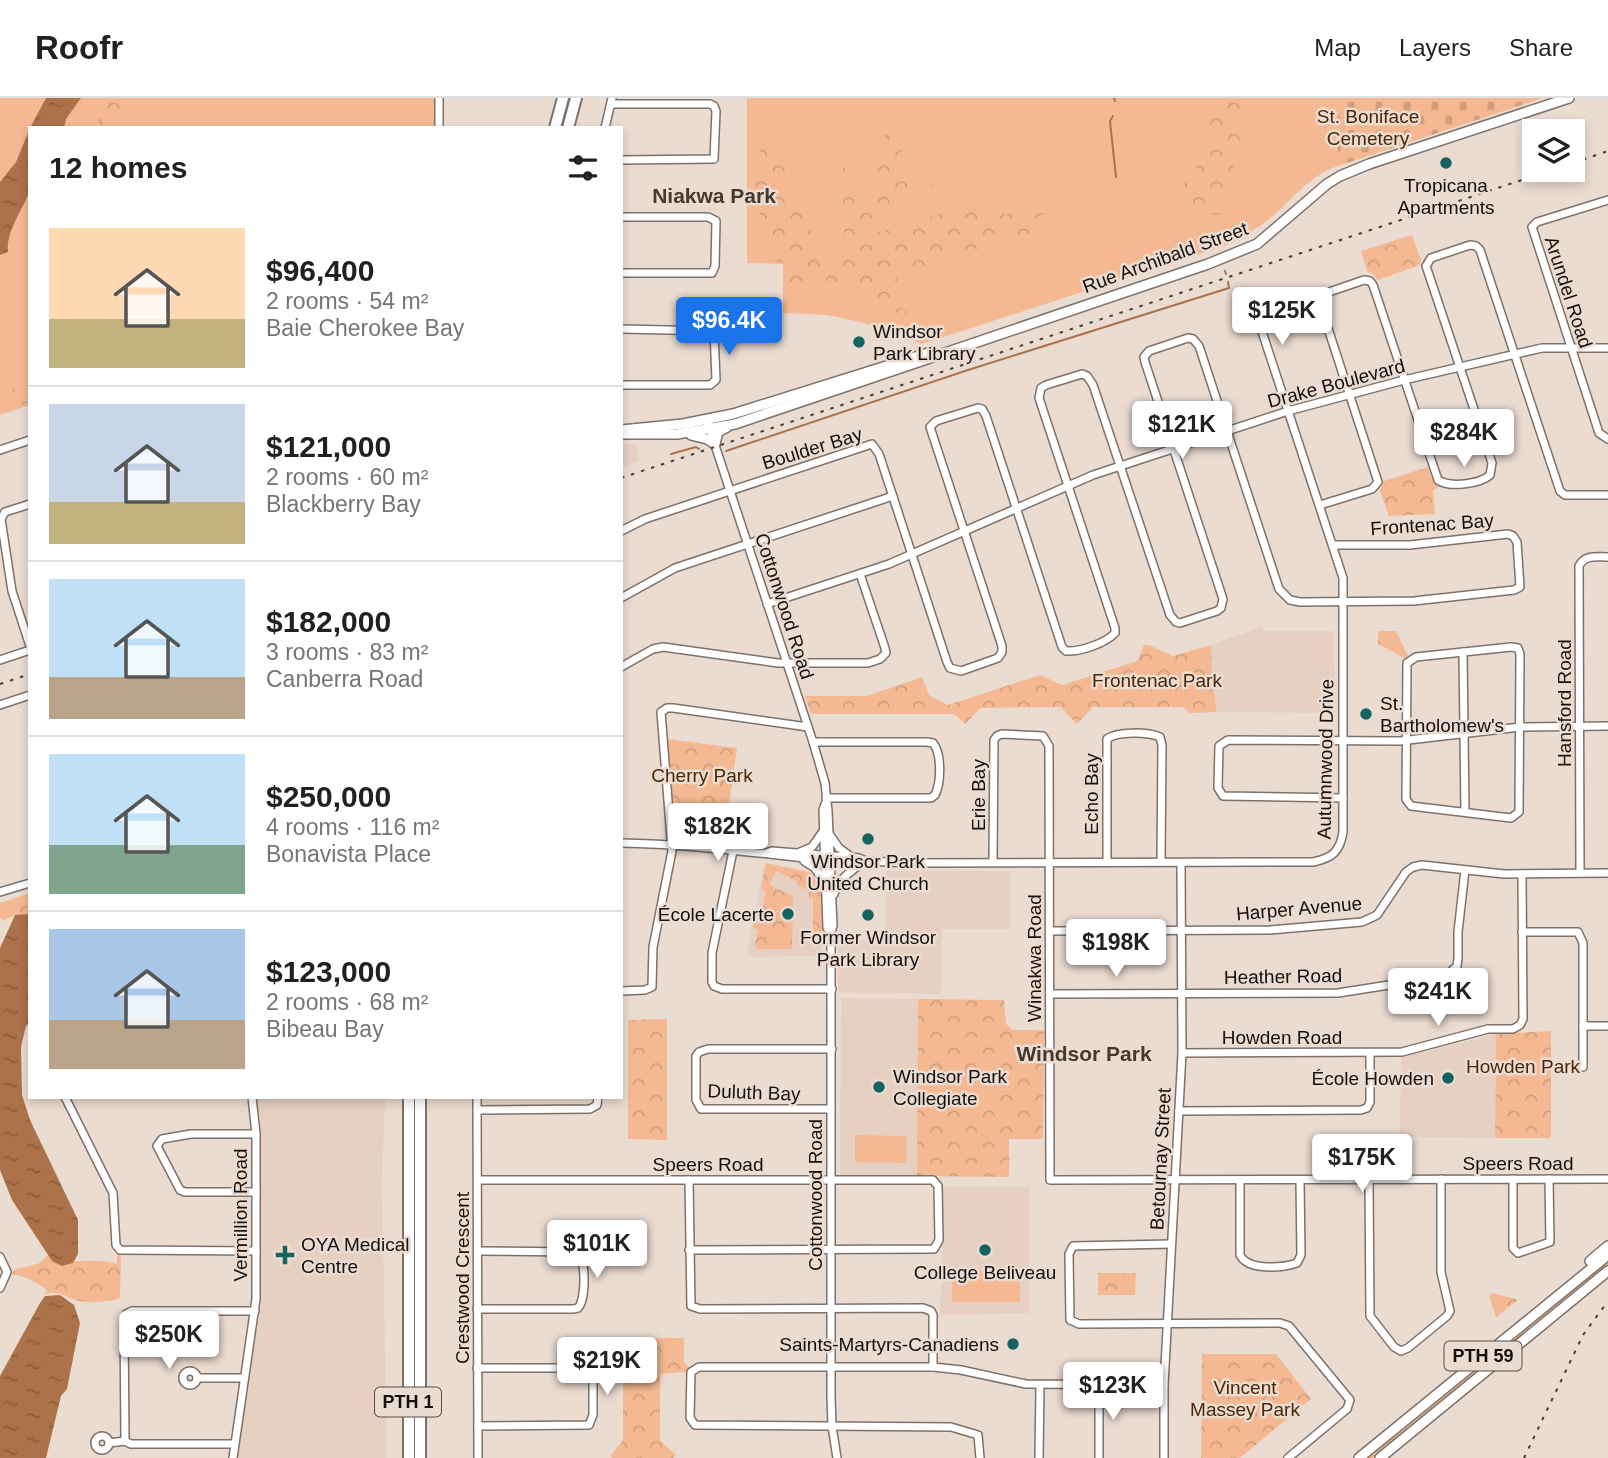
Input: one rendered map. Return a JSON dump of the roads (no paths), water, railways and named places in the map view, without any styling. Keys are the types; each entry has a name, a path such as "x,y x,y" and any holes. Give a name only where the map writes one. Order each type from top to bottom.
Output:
{"highway":[{"path":"556,126 563,98"},
{"path":"569,126 576,98"},
{"name":"PTH 1","path":"409,1099 409,1458"},
{"name":"PTH 1","path":"420,1099 420,1458"}],"main road":[{"name":"Rue Archibald Street","path":"623,432 734,424 1242,252 1270,235 1315,194 1340,176 1564,99"},
{"name":"Rue Archibald Street","path":"623,432 658,436 677,434 910,358 964,345"},
{"path":"677,434 703,437 715,444 718,432 734,424"},
{"path":"1558,1294 1570,1279 1608,1246"},
{"name":"PTH 59","path":"1359,1458 1608,1255"},
{"name":"PTH 59","path":"1380,1458 1608,1271"}],"street":[{"path":"439,98 439,126"},
{"path":"605,126 611,101 714,106 714,159 623,160"},
{"name":"Arundel Road","path":"1608,200 1537,222 1532,227 1599,433 1604,439 1608,439"},
{"path":"623,216 708,216 716,221 715,266 712,273 623,273"},
{"path":"1320,505 1372,489 1378,482 1320,304 1320,297 1326,293 1364,280 1373,285 1438,480 1448,485 1483,480 1490,475 1492,463 1426,266 1431,258 1469,245 1480,250 1560,491 1565,495 1608,495"},
{"name":"Autumnwood Drive","path":"623,843 673,843 863,862 1313,862 1335,854 1341,845 1343,798 1343,578 1249,292"},
{"path":"623,329 714,331 716,380 710,385 623,385"},
{"path":"965,532 930,427 936,421 972,409 982,410 1062,647 1070,652 1108,639 1115,633 1039,398 1041,388 1082,374 1091,380 1170,615 1176,622 1185,621 1221,608 1223,599 1145,362 1146,354 1153,350 1188,338 1197,342 1279,589 1286,597 1296,602 1343,601"},
{"name":"Drake Boulevard","path":"767,604 860,574 1120,466 1288,411 1350,393 1542,348 1608,348"},
{"name":"Cottonwood Road","path":"708,424 825,783 833,926 831,1367 832,1426 837,1458"},
{"path":"0,450 28,441"},
{"name":"Boulder Bay","path":"730,490 869,444 877,447 950,668 961,671 998,658 1002,652 965,532"},
{"path":"623,530 645,519 730,490"},
{"path":"623,597 676,568 893,496"},
{"path":"28,505 5,512 1,519 12,591 28,642"},
{"name":"Frontenac Bay","path":"1333,545 1410,545 1508,534 1517,542 1521,580 1520,587 1514,590 1414,601 1343,601"},
{"name":"Hansford Road","path":"1580,873 1579,566 1589,557 1608,557"},
{"path":"623,666 653,649 663,647 786,663 868,663 884,657 885,648 860,574"},
{"path":"1518,648 1519,812 1511,818 1415,807 1408,803 1407,663 1416,657 1463,652 1518,648"},
{"path":"0,660 28,649"},
{"path":"1463,652 1465,812"},
{"path":"0,705 28,696"},
{"path":"623,991 652,987 653,947 673,843 660,719 662,712 667,708 808,727"},
{"path":"1343,798 1226,797 1220,794 1218,788 1218,750 1223,741 1406,741 1520,727 1608,726"},
{"name":"Erie Bay","path":"993,862 993,746 997,736 1002,734 1044,736 1049,742 1049,863"},
{"name":"Echo Bay","path":"1107,862 1107,739 1116,734 1150,734 1160,737 1162,745 1161,862"},
{"path":"813,742 927,742 933,743 938,755 938,787 931,798 826,801"},
{"path":"827,886 816,869 798,856 827,832 839,848 852,857"},
{"path":"733,851 712,953 714,986 722,989 832,989"},
{"name":"Autumnwood Drive","path":"828,858 852,857 863,862"},
{"name":"Cottonwood Road","path":"828,858 827,928 831,932"},
{"path":"832,898 845,875 863,862"},
{"name":"Winakwa Road","path":"1049,863 1050,1180"},
{"name":"Betournay Street","path":"1164,1458 1164,1385 1182,1053 1181,863"},
{"name":"Harper Avenue","path":"1050,930 1269,930 1362,922 1377,915 1406,872 1422,865 1522,874 1608,873"},
{"name":"Heather Road","path":"1050,994 1338,993 1446,976 1457,966 1465,870"},
{"name":"Howden Road","path":"1182,1053 1402,1052 1488,1030 1513,1029 1520,1025 1523,1019 1522,874"},
{"path":"0,892 28,884"},
{"path":"1522,932 1571,931 1578,932 1582,937 1583,1067"},
{"path":"1583,1026 1608,1026"},
{"name":"Duluth Bay","path":"831,1110 701,1109 696,1100 696,1056 708,1049 832,1049"},
{"path":"1179,1111 1361,1110 1367,1108 1370,1102 1370,1053"},
{"path":"66,1099 113,1193 116,1207 116,1241 120,1250 256,1251"},
{"name":"Vermillion Road","path":"233,1458 255,1311 256,1134 251,1099"},
{"name":"Crestwood Crescent","path":"477,1099 478,1458"},
{"path":"477,1110 590,1110 597,1105 598,1099"},
{"path":"256,1134 181,1134 162,1139 157,1146 180,1191 256,1192"},
{"path":"1369,1180 1370,1316 1394,1347 1401,1351 1447,1317 1450,1311 1441,1272 1441,1179"},
{"path":"1513,1179 1513,1248 1518,1253 1550,1242 1549,1179"},
{"name":"Speers Road","path":"1050,1180 1608,1179"},
{"name":"Speers Road","path":"478,1180 928,1180 937,1183 939,1240 934,1249 831,1250"},
{"path":"689,1180 690,1302 695,1309 923,1308 931,1311 933,1315 933,1367"},
{"path":"1240,1180 1240,1255 1243,1262 1251,1265 1289,1266 1297,1263 1301,1255 1300,1180"},
{"path":"1171,1244 1076,1244 1069,1254 1069,1315 1074,1323 1280,1323 1289,1326 1350,1400 1347,1409 1288,1458"},
{"path":"690,1250 831,1250"},
{"path":"477,1309 573,1309 578,1308 583,1300 583,1262 582,1255 578,1252 478,1251"},
{"path":"0,1257 7,1272 0,1288"},
{"path":"125,1441 124,1320 127,1313 255,1311"},
{"path":"980,1458 978,1435 951,1427 695,1425 690,1418 690,1374 696,1368 933,1367 1040,1385 1164,1385"},
{"path":"477,1368 586,1368 593,1376 593,1421 589,1425 478,1426"},
{"path":"197,1378 244,1378"},
{"path":"1039,1458 1040,1385"},
{"path":"1098,1385 1099,1458"},
{"path":"109,1443 125,1441 131,1444 234,1444"}],"water":[{"path":"46,98 81,98 66,119 64,126 31,126"},
{"path":"28,133 28,195 12,230 8,252 0,255 0,182 16,162"},
{"path":"28,914 28,1024 21,1047 22,1095 30,1120 78,1220 78,1254 73,1263 62,1266 52,1261 12,1200 0,1170 0,948 15,915"},
{"path":"60,1295 74,1305 80,1323 67,1389 61,1396 46,1458 0,1458 0,1376 45,1296"}],"waterway":[{"path":"1113,116 1110,121 1116,177"},
{"path":"726,451 968,370 1229,288 1228,282"},
{"path":"671,454 696,447 699,449"}],"railway":[{"path":"1585,159 1608,151"},
{"path":"623,477 1522,180"},
{"path":"0,684 28,675"},
{"path":"1524,1458 1583,1335 1608,1301"}],"place":[{"name":"Tropicana Apartments","path":"1446,163"},
{"name":"Windsor Park Library","path":"859,342"},
{"name":"St. Bartholomew's","path":"1366,714"},
{"name":"Windsor Park United Church","path":"868,839"},
{"name":"École Lacerte","path":"788,914"},
{"name":"Former Windsor Park Library","path":"868,915"},
{"name":"École Howden","path":"1448,1078"},
{"name":"Windsor Park Collegiate","path":"879,1087"},
{"name":"College Beliveau","path":"985,1250"},
{"name":"OYA Medical Centre","path":"285,1255"},
{"name":"Saints-Martyrs-Canadiens","path":"1013,1344"}],"district":[{"name":"Niakwa Park","path":"714,196"},
{"name":"Windsor Park","path":"1084,1054"}],"park label":[{"name":"St. Boniface Cemetery","path":"1368,127"},
{"name":"Frontenac Park","path":"1157,680"},
{"name":"Cherry Park","path":"702,775"},
{"name":"Howden Park","path":"1523,1066"},
{"name":"Vincent Massey Park","path":"1245,1398"}]}
